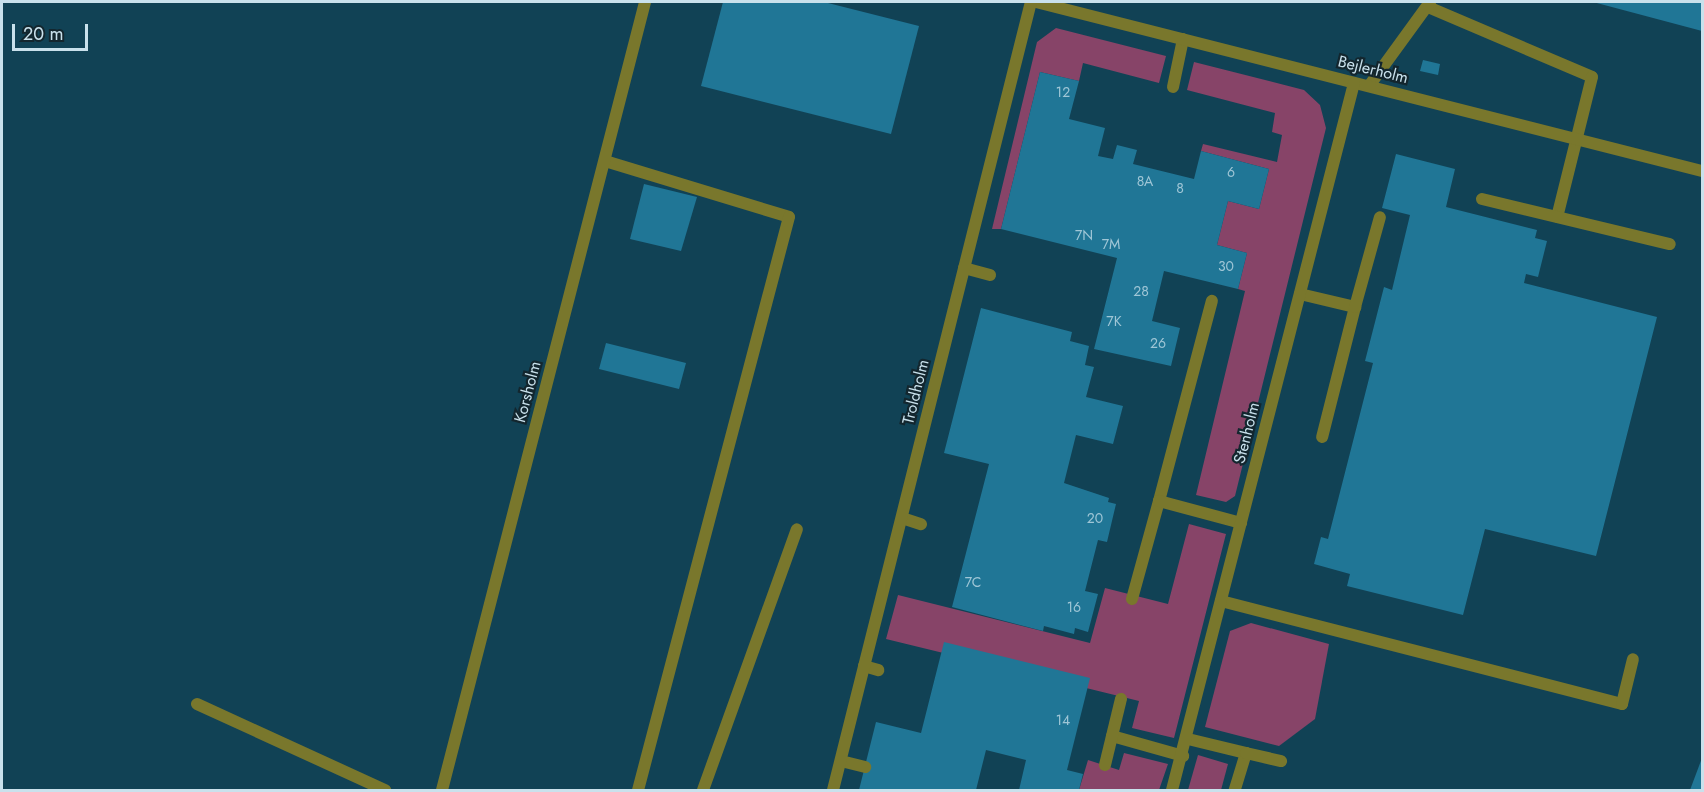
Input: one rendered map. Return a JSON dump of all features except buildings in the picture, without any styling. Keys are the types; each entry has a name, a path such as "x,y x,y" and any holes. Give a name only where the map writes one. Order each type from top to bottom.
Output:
{"street":[{"name":"Korsholm","path":"442,790 645,2"},
{"name":"Troldholm","path":"833,790 1031,2"},
{"name":"Bejlerholm","path":"1036,2 1702,171"},
{"path":"1369,86 1429,4 1592,77 1557,217"},
{"path":"1173,87 1183,39"},
{"name":"Stenholm","path":"1172,790 1188,739 1221,601 1354,83"},
{"path":"605,161 789,217 638,790"},
{"path":"1482,199 1670,244"},
{"path":"1322,437 1380,217"},
{"path":"964,268 990,275"},
{"path":"1300,294 1355,307"},
{"path":"1132,599 1212,301"},
{"path":"1159,501 1241,523"},
{"path":"902,518 921,524"},
{"path":"703,790 798,529"},
{"path":"1221,601 1622,704 1633,659"},
{"path":"864,666 878,670"},
{"path":"1105,765 1121,699"},
{"path":"197,704 385,790"},
{"path":"1112,736 1183,756"},
{"path":"1188,739 1281,761"},
{"path":"1235,790 1246,753"},
{"path":"841,761 864,767"}],"shaded area":[{"path":"1056,28 1166,56 1159,83 1083,63 1079,81 1040,72 1001,229 992,229 1037,42"},
{"path":"1194,62 1304,90 1320,105 1326,128 1235,496 1226,502 1196,495 1245,291 1238,289 1247,253 1217,245 1228,201 1259,209 1269,169 1201,151 1203,144 1277,162 1282,135 1272,132 1275,113 1187,90"},
{"path":"1189,524 1226,534 1174,738 1132,728 1139,701 886,639 898,595 1090,643 1105,588 1168,604"},
{"path":"1251,623 1329,644 1315,719 1279,746 1205,727 1230,631"},
{"path":"1124,753 1168,764 1159,790 1079,790 1088,760 1119,770"},
{"path":"1198,755 1228,764 1221,790 1188,790"}]}
